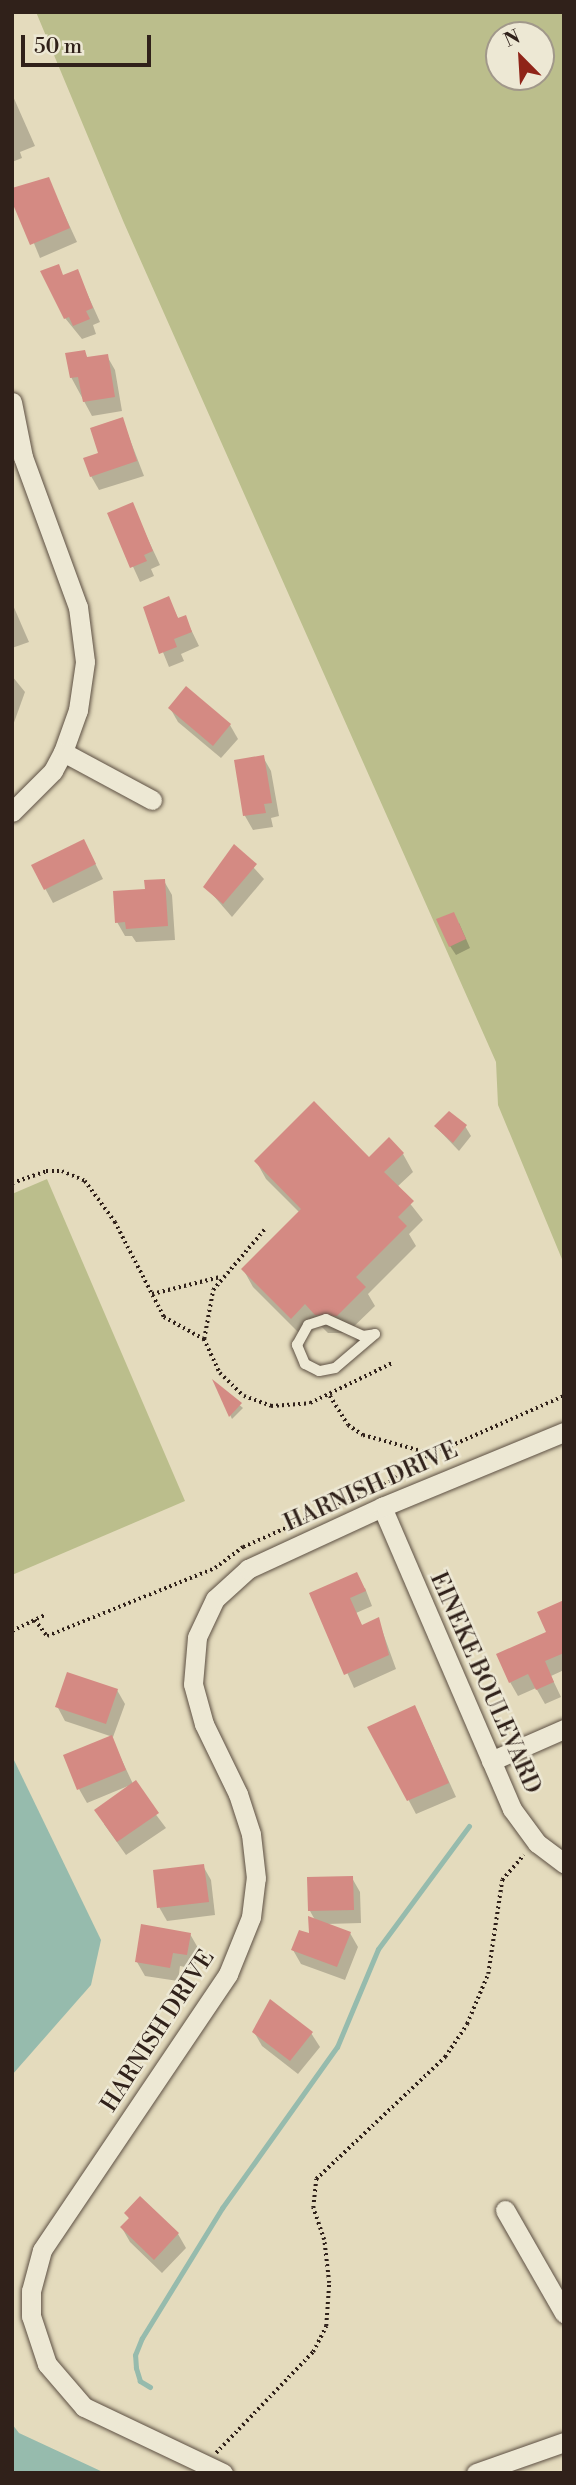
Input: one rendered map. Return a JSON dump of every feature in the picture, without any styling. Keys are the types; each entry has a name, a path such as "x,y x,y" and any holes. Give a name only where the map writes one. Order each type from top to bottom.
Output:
{"street":[{"path":"12,402 23,457 69,580 83,635 83,684 63,752 53,771 12,812"},
{"path":"63,752 152,800"},
{"name":"HARNISH DRIVE","path":"216,2468 84,2407 59,2384 34,2329 34,2272 42,2250 228,1974 251,1917 256,1878 251,1835 238,1794 204,1724 193,1684 193,1657 205,1617 215,1599 248,1569 382,1507 564,1432"},
{"name":"EINEKE BOULEVARD","path":"382,1507 512,1808 537,1843 564,1863"},
{"path":"491,1761 564,1729"},
{"path":"505,2210 564,2314"},
{"path":"476,2473 564,2442"}],"lane":[{"path":"336,1321 363,1336 375,1334 328,1371 312,1368 298,1352 301,1332 315,1322 336,1321"}],"path":[{"path":"12,1183 62,1171 85,1181 115,1222 152,1294 173,1325 204,1339"},
{"path":"265,1229 220,1277 205,1318 204,1339 220,1373 244,1396 285,1407 330,1396 392,1363"},
{"path":"152,1294 220,1277"},
{"path":"35,1620 47,1636 215,1569 243,1547 391,1481 405,1466 564,1395"},
{"path":"330,1396 348,1425 363,1435 431,1454"},
{"path":"12,1631 45,1615"},
{"path":"216,2468 224,2439 313,2352 326,2326 329,2283 324,2240 313,2208 316,2179 393,2110 453,2046 479,2001 488,1974 502,1880 537,1843"}],"green space":[{"path":"36,12 564,12 564,1264 498,1105 496,1062 124,223"},
{"path":"47,1179 185,1501 12,1575 12,1194"}],"shaded area":[{"path":"12,1756 101,1940 91,1985 12,2075"},
{"path":"12,2424 19,2433 105,2473 12,2473"}],"building":[{"path":"49,177 70,228 30,245 12,202 12,188"},
{"path":"59,264 63,275 78,269 93,308 86,311 90,319 73,326 69,317 64,319 40,271"},
{"path":"85,350 87,357 108,354 115,397 83,402 78,377 70,378 65,353"},
{"path":"123,417 137,461 90,477 83,458 98,453 90,428"},
{"path":"133,502 153,551 144,555 147,561 130,568 107,513"},
{"path":"169,596 178,618 186,615 192,632 174,639 177,647 159,654 143,607"},
{"path":"186,686 231,724 213,746 168,708"},
{"path":"264,755 272,803 264,804 266,813 243,816 234,760"},
{"path":"84,839 96,864 44,890 31,865"},
{"path":"234,844 257,864 223,904 203,887"},
{"path":"165,879 168,926 126,929 125,922 115,923 113,891 145,889 144,880"},
{"path":"454,912 466,939 449,947 436,919"},
{"path":"314,1101 369,1157 389,1137 404,1153 384,1172 414,1201 398,1217 407,1226 356,1277 366,1287 337,1316 315,1315 305,1304 291,1319 241,1269 301,1209 254,1161"},
{"path":"449,1111 467,1125 453,1143 434,1126"},
{"path":"212,1379 242,1403 229,1417"},
{"path":"357,1572 366,1591 350,1598 362,1625 379,1617 389,1655 344,1675 309,1593"},
{"path":"564,1600 564,1653 545,1661 554,1682 536,1690 528,1674 509,1683 496,1654 546,1632 537,1612"},
{"path":"67,1672 118,1689 106,1724 55,1707"},
{"path":"415,1705 449,1783 407,1801 367,1727"},
{"path":"112,1735 126,1770 77,1790 63,1755"},
{"path":"136,1780 159,1813 117,1842 94,1810"},
{"path":"204,1864 209,1902 157,1908 153,1870"},
{"path":"353,1876 354,1910 308,1911 307,1877"},
{"path":"308,1916 351,1932 337,1967 291,1950 299,1930 309,1933"},
{"path":"141,1924 191,1933 187,1955 173,1953 170,1968 135,1962"},
{"path":"270,1999 313,2032 290,2061 252,2032"},
{"path":"140,2196 179,2233 154,2260 120,2227 129,2218 124,2213"}],"waterway":[{"path":"150,2387 140,2381 136,2368 135,2355 142,2338 222,2208 337,2047 378,1949 469,1826"}]}
